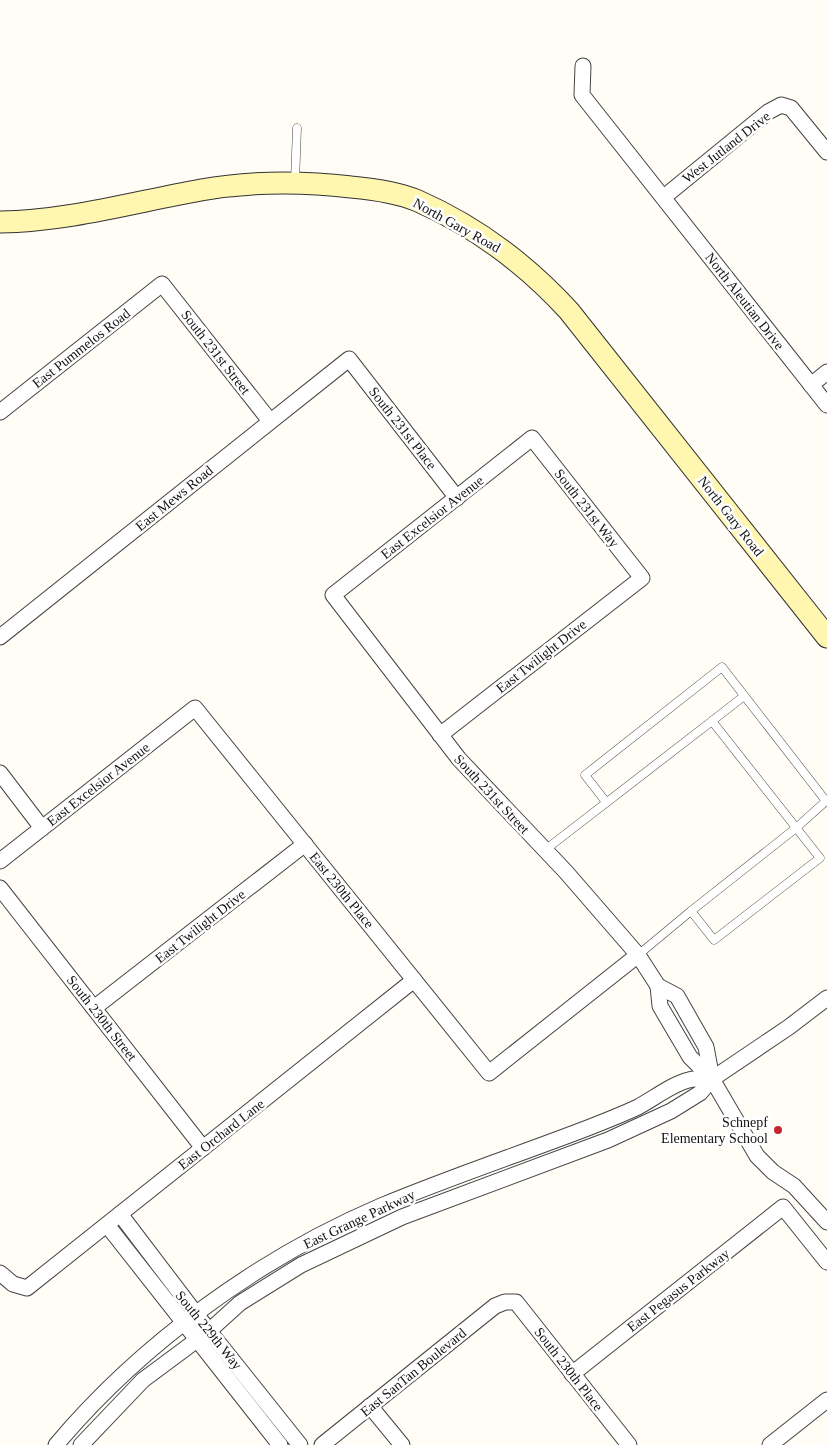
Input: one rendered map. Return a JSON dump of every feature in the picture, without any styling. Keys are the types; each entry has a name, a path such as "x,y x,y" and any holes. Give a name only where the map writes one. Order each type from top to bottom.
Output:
{"main road":[{"name":"North Gary Road","path":"0,222 71,217 202,190 259,182 295,182 375,189 416,200 498,246 539,279 569,311 827,637"}],"street":[{"name":"North Aleutian Drive","path":"583,66 582,95 827,405"},
{"name":"West Jutland Drive","path":"664,197 768,112 782,105 791,108 827,152"},
{"name":"East Pummelos Road","path":"0,412 162,284"},
{"name":"South 231st Street","path":"162,284 270,421"},
{"name":"East Mews Road","path":"0,637 349,359"},
{"name":"South 231st Place","path":"349,359 456,498"},
{"path":"811,385 827,372"},
{"name":"East Excelsior Avenue","path":"332,595 532,438"},
{"name":"South 231st Way","path":"532,438 642,578"},
{"name":"East Twilight Drive","path":"440,735 642,578"},
{"name":"South 231st Street","path":"332,595 440,735 485,788 545,850 638,955 658,986 660,1006 690,1057 712,1079 757,1156 773,1172 794,1186 827,1222"},
{"name":"East Excelsior Avenue","path":"0,861 195,708"},
{"name":"East 230th Place","path":"195,708 489,1074 638,955"},
{"path":"0,773 42,828"},
{"name":"East Twilight Drive","path":"94,1008 305,844"},
{"name":"South 230th Street","path":"0,888 203,1148"},
{"name":"East Orchard Lane","path":"0,1273 13,1284 27,1288 414,980"},
{"name":"East Grange Parkway","path":"81,1445 143,1380 209,1331 240,1303 324,1253 402,1217 571,1154 671,1111 700,1093 712,1079 790,1027 827,998"},
{"name":"East Grange Parkway","path":"56,1445 122,1376 184,1324 278,1258 329,1230 442,1181 588,1128 637,1108 688,1080 712,1079"},
{"name":"East Pegasus Parkway","path":"572,1374 783,1206 827,1262"},
{"name":"South 229th Way","path":"120,1214 209,1331 300,1445"},
{"name":"South 229th Way","path":"107,1225 280,1445"},
{"name":"South 230th Place","path":"505,1302 516,1302 628,1445"},
{"name":"East SanTan Boulevard","path":"322,1445 494,1306 505,1302"},
{"path":"770,1445 827,1400"},
{"path":"370,1406 402,1445"}],"lane":[{"path":"295,182 297,128"},
{"path":"606,802 585,776 722,667 826,802 638,955"},
{"path":"545,850 744,696"},
{"path":"691,911 714,940 820,858 712,721"}],"place":[{"name":"Schnepf Elementary School","path":"778,1130"}]}
